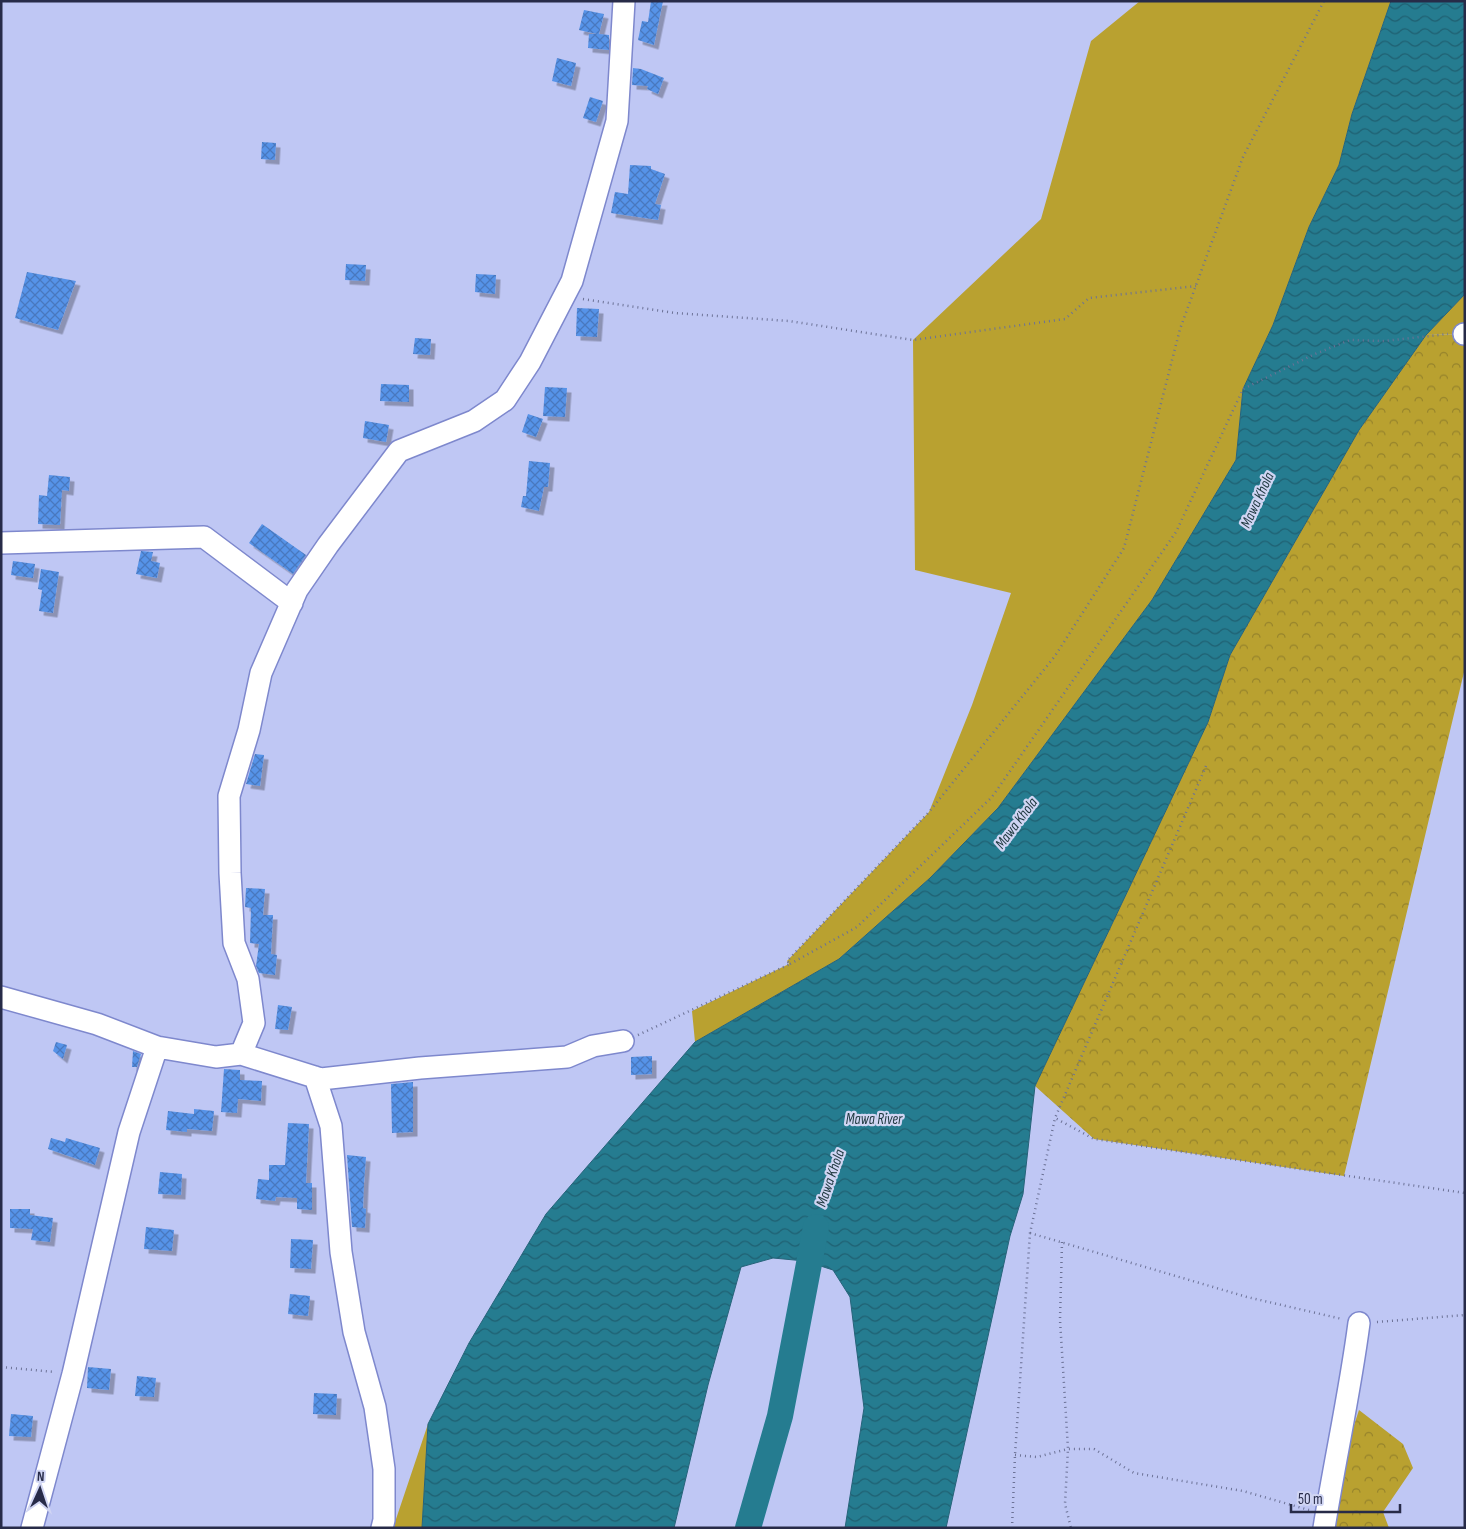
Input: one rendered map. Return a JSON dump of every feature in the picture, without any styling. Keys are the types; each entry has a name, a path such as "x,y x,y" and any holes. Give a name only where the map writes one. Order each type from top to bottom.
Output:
{"street":[{"path":"240,1054 254,1023 248,979 234,943 230,873 229,796 250,730 261,673 297,590 328,544 399,450 474,421 505,400 530,362 572,281 617,121 624,1"},
{"path":"1,543 204,537 292,603"},
{"path":"1,997 97,1024 158,1047 216,1057 240,1054 321,1079 420,1068 567,1057 593,1046 623,1041"},
{"path":"32,1528 73,1374 129,1132 158,1047"},
{"path":"314,1077 331,1126 341,1252 354,1332 374,1407 384,1469 384,1520 382,1528"},
{"path":"1325,1521 1337,1446 1352,1383 1359,1323"}],"path":[{"path":"790,964 787,961 929,812 1049,663 1124,548 1180,329 1243,158 1324,1"},
{"path":"565,296 675,313 789,321 913,340 1065,319 1089,298 1196,286"},
{"path":"623,1041 790,964 856,927 992,797 1176,532 1243,389 1315,354 1350,340 1384,341 1426,335"},
{"path":"1012,1528 1030,1234 1055,1118 1206,766"},
{"path":"1055,1118 1094,1139 1465,1194"},
{"path":"1030,1234 1247,1297 1359,1323 1465,1315"},
{"path":"1062,1242 1060,1320 1068,1449 1065,1504 1071,1528"},
{"path":"1,1367 73,1374"},
{"path":"1015,1455 1037,1457 1068,1449 1094,1449 1134,1473 1243,1491 1298,1508 1325,1521"}],"green space":[{"path":"1140,1 1391,1 1352,114 1339,165 1309,227 1273,325 1243,389 1236,460 1152,600 998,808 930,878 839,959 695,1042 692,1011 789,964 787,961 929,812 972,705 1011,593 915,570 913,340 1041,219 1091,41"},
{"path":"1465,294 1465,334 1426,335"},
{"path":"1465,334 1465,668 1344,1176 1094,1139 1035,1086 1208,722 1230,655 1359,430 1426,335"},
{"path":"1359,1410 1403,1444 1413,1468 1383,1512 1389,1528 1334,1528 1339,1508 1331,1495"},
{"path":"428,1424 422,1528 393,1528"}],"water":[{"name":"Mawa River","path":"1391,1 1465,1 1465,294 1426,335 1359,430 1230,655 1208,722 1035,1086 1023,1194 1010,1236 946,1528 845,1528 864,1408 850,1297 833,1270 805,1261 773,1258 741,1267 708,1385 674,1528 422,1528 428,1424 469,1343 546,1214 695,1042 839,959 930,878 998,808 1152,600 1236,460 1243,389 1273,325 1309,227 1339,165 1352,114"}],"building":[{"path":"651,1 663,1 654,45 638,40 642,21 648,22"},
{"path":"584,10 604,14 599,34 609,35 609,50 588,48 589,34 597,34 579,30"},
{"path":"557,58 576,63 571,86 552,81"},
{"path":"633,68 641,69 664,78 658,94 647,89 648,86 632,85"},
{"path":"590,97 603,101 596,122 583,118"},
{"path":"262,142 276,143 275,160 261,159"},
{"path":"630,165 651,166 651,169 665,174 655,204 661,205 658,220 611,213 615,192 628,194"},
{"path":"346,264 366,265 365,281 345,280"},
{"path":"27,272 76,281 58,330 15,318"},
{"path":"476,274 496,275 495,294 475,292"},
{"path":"577,308 599,309 597,337 576,336"},
{"path":"415,338 431,339 430,355 413,354"},
{"path":"381,384 409,385 409,402 380,401"},
{"path":"545,387 567,388 565,417 543,416"},
{"path":"528,414 543,419 536,437 522,432"},
{"path":"365,421 389,425 386,442 363,438"},
{"path":"529,461 550,463 548,487 544,487 539,511 521,507 523,496 526,496"},
{"path":"49,475 70,477 69,491 62,490 60,525 38,524 39,495 47,496"},
{"path":"262,524 306,555 293,574 249,543"},
{"path":"141,551 153,552 151,561 160,563 157,578 136,574"},
{"path":"13,561 35,564 33,578 11,575"},
{"path":"41,569 59,572 53,613 39,611 42,590 38,589"},
{"path":"255,754 264,755 260,786 246,784"},
{"path":"246,888 265,889 263,915 273,915 271,954 277,955 275,975 259,973 256,966 259,944 250,943 251,908 245,907"},
{"path":"278,1005 292,1007 288,1030 275,1029"},
{"path":"56,1042 67,1045 63,1059 53,1051"},
{"path":"133,1051 141,1054 137,1067 132,1067"},
{"path":"652,1056 652,1074 631,1075 631,1057"},
{"path":"224,1069 240,1070 240,1080 262,1081 261,1101 238,1099 237,1113 221,1112"},
{"path":"413,1082 413,1132 392,1133 391,1084"},
{"path":"194,1109 214,1111 212,1131 187,1129 187,1132 166,1130 168,1111 194,1114"},
{"path":"288,1123 309,1124 306,1183 312,1183 312,1210 297,1209 297,1198 276,1197 275,1201 256,1199 258,1179 269,1180 269,1165 285,1165"},
{"path":"51,1138 65,1142 66,1138 100,1148 95,1165 48,1149"},
{"path":"347,1155 366,1157 363,1208 366,1209 365,1228 352,1227"},
{"path":"160,1172 182,1174 181,1195 158,1194"},
{"path":"10,1209 30,1209 30,1215 53,1218 50,1242 31,1240 33,1229 10,1228"},
{"path":"146,1227 174,1230 172,1251 144,1249"},
{"path":"291,1239 313,1240 311,1269 290,1268"},
{"path":"290,1294 310,1296 308,1316 288,1314"},
{"path":"88,1367 111,1369 109,1390 87,1388"},
{"path":"137,1376 156,1378 154,1397 135,1396"},
{"path":"314,1393 337,1394 336,1415 313,1414"},
{"path":"11,1414 33,1416 31,1437 9,1436"}],"waterway":[{"name":"Mawa Khola","path":"748,1528 780,1416 816,1227"}]}
